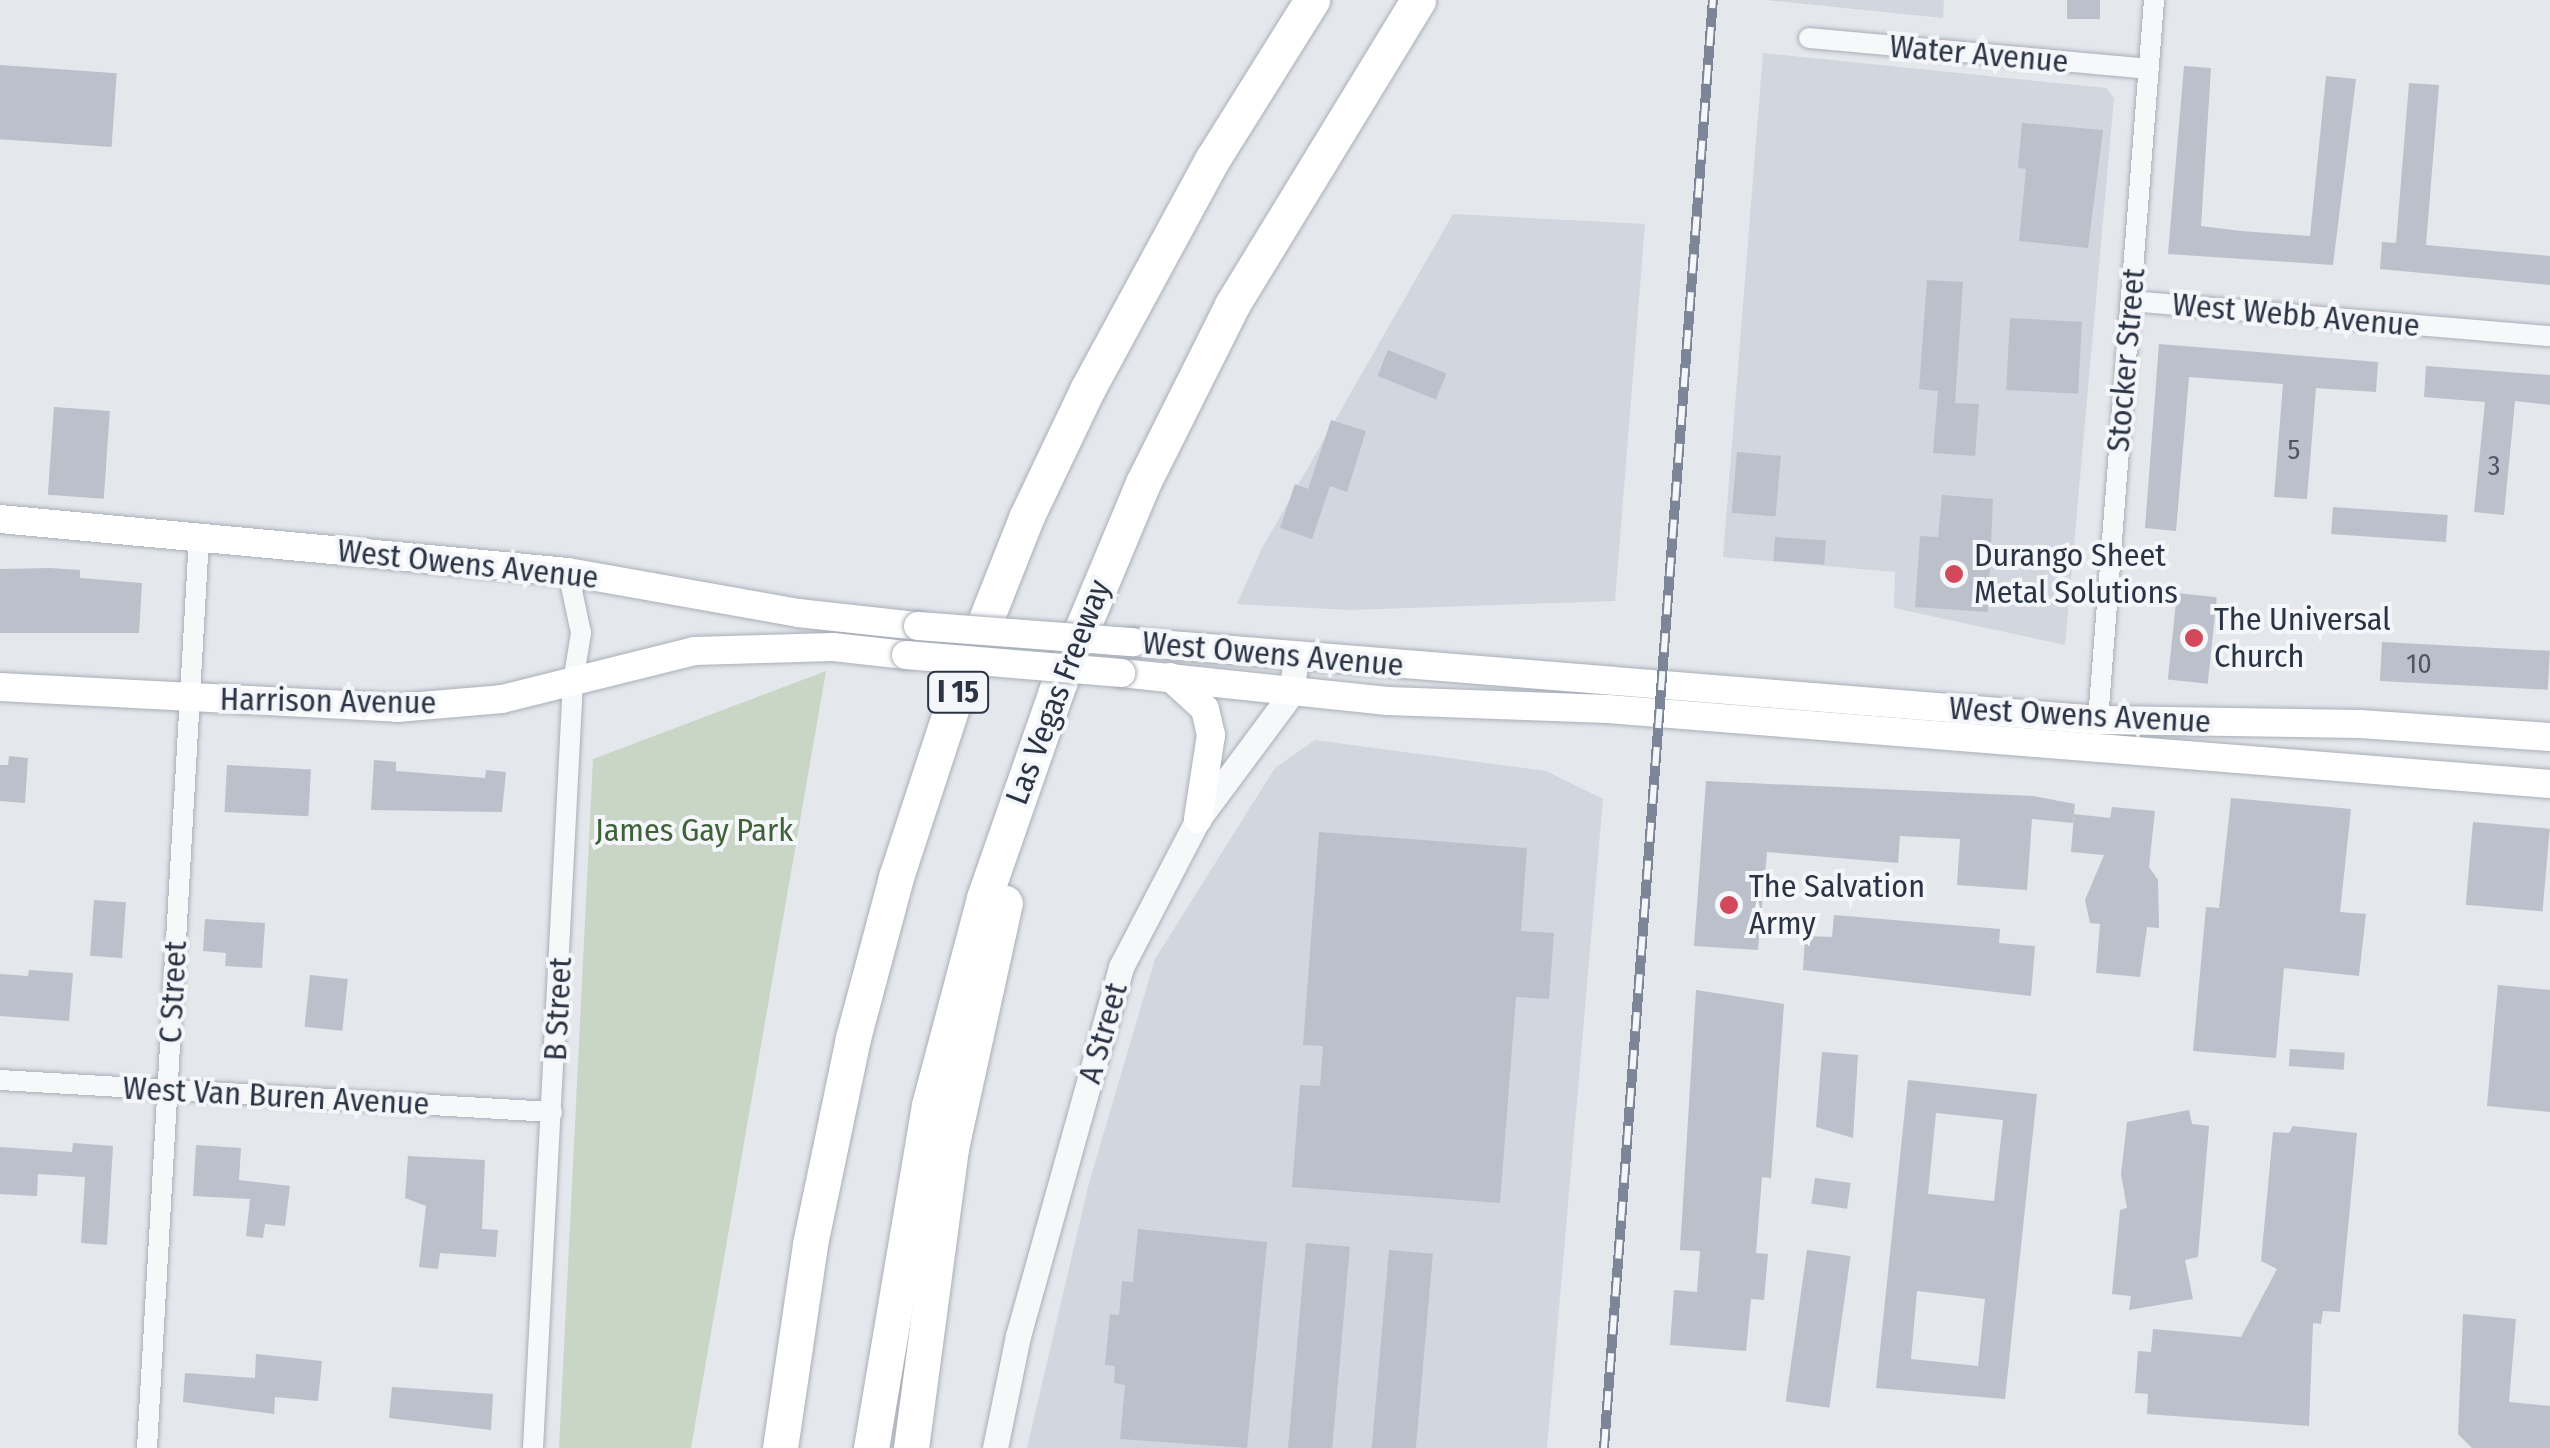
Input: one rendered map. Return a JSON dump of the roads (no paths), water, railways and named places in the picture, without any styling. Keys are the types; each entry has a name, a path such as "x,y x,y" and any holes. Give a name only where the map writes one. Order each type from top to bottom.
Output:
{"highway":[{"name":"I 15","path":"780,1448 807,1260 853,1038 896,876 963,676 1026,518 1087,390 1212,160 1312,0"},
{"name":"Las Vegas Freeway","path":"871,1448 928,1105 984,898 1056,691 1143,483 1232,304 1418,0"},
{"path":"911,1448 951,1148 1056,691"}],"main road":[{"name":"West Owens Avenue","path":"0,519 568,572 798,613 918,626 2098,720 2360,724 2550,737"},
{"name":"West Owens Avenue","path":"650,658 751,646 906,655 1169,676 1291,694 1608,708 2550,784"},
{"name":"Harrison Avenue","path":"0,688 397,708 502,699 650,658"},
{"path":"1169,676 1205,709 1211,736 1198,819"},
{"path":"2357,767 2360,724"}],"street":[{"name":"Stocker Street","path":"2098,720 2154,0"},
{"name":"Water Avenue","path":"1810,38 2149,69"},
{"name":"West Webb Avenue","path":"2131,301 2550,336"},
{"name":"C Street","path":"147,1448 199,537"},
{"name":"B Street","path":"533,1448 573,682 581,633 568,572"},
{"name":"A Street","path":"995,1448 1018,1336 1121,968 1198,819 1291,694 1296,656"},
{"name":"West Van Buren Avenue","path":"0,1080 552,1112"}],"railway":[{"path":"1604,1448 1713,0"}],"place":[{"name":"Durango Sheet Metal Solutions","path":"1954,574"},
{"name":"The Universal Church","path":"2194,638"},
{"name":"The Salvation Army","path":"1729,905"}],"park label":[{"name":"James Gay Park","path":"694,830"}]}
